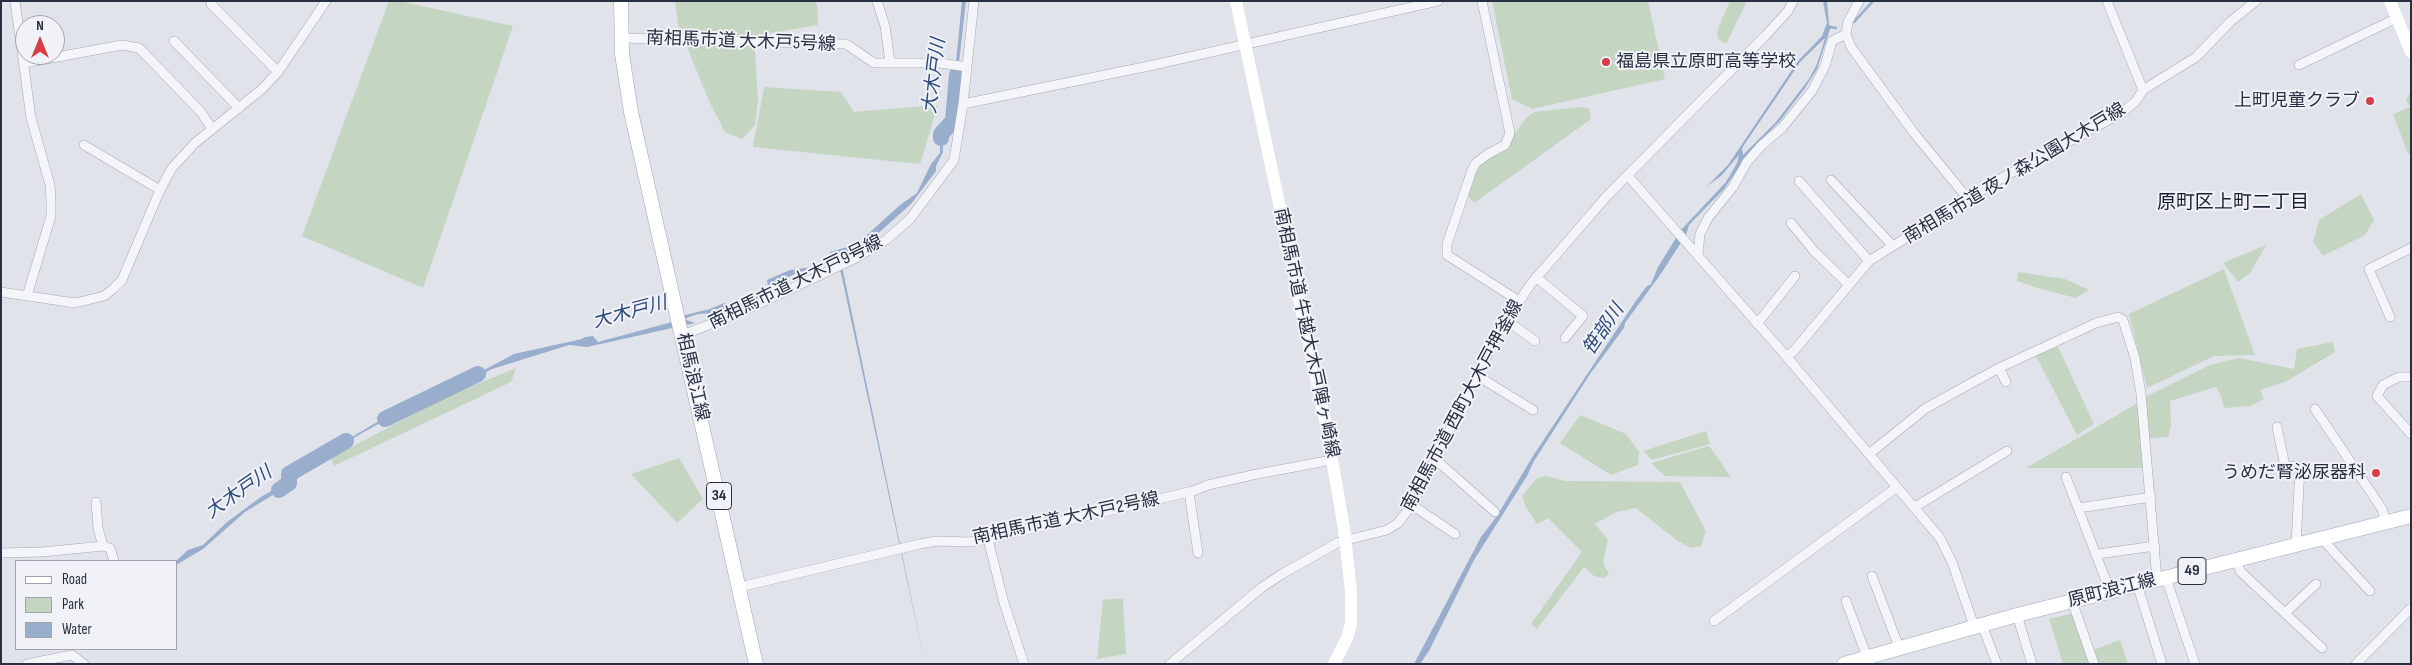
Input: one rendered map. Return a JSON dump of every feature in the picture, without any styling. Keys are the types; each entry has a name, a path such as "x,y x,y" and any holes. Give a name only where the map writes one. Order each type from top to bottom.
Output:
{"main road":[{"name":"相馬浪江線","path":"621,1 621,38 631,112 756,664"},
{"name":"原町浪江線","path":"1844,664 1870,659 1899,647 1978,625 2018,621 2074,607 2110,591 2137,584 2239,566 2296,545 2326,544 2411,516"}],"street":[{"path":"15,1 17,15"},
{"path":"1,292 75,303 104,296 113,290 122,280 160,190 172,168 182,155 262,89 278,72 326,1"},
{"path":"877,1 885,26 890,62"},
{"name":"南相馬市道 大木戸9号線","path":"682,332 748,310 856,258 896,233 922,204 954,160 963,104 974,1"},
{"name":"南相馬市道 牛越大木戸陣ヶ崎線","path":"1236,1 1332,460 1345,540 1351,591 1351,624 1347,638 1334,664"},
{"path":"963,104 1149,66 1438,1"},
{"path":"1482,1 1510,125 1509,139 1505,145 1476,163 1472,170 1447,244 1447,255 1519,301"},
{"name":"南相馬市道 西町大木戸押釜線","path":"1170,664 1262,588 1345,540 1393,527 1412,505 1476,375 1506,320 1536,277 1563,244 1780,20 1793,1"},
{"path":"1859,1 1848,22 1846,34 1851,47 1914,133 1969,200"},
{"path":"2107,1 2143,90"},
{"name":"南相馬市道 夜ノ森公園大木戸線","path":"1786,356 1793,352 1870,261 2012,172 2123,112 2136,101 2143,90 2196,57 2231,21 2256,1"},
{"path":"2390,1 2411,52"},
{"path":"211,4 278,72"},
{"path":"2299,65 2397,18"},
{"path":"1695,252 1700,234 1708,218 1733,187 1741,170 1761,146 1782,128 1812,91 1825,66 1832,41 1846,34"},
{"name":"南相馬市道 大木戸5号線","path":"621,38 846,44 870,62 967,67"},
{"path":"174,41 239,108"},
{"path":"65,56 122,45 139,48 201,112 212,129"},
{"path":"25,65 31,118 50,185 51,200 50,216 27,296"},
{"path":"84,145 160,190"},
{"path":"1628,176 1786,356 1940,538 1997,664"},
{"path":"1831,180 1894,246"},
{"path":"1799,181 1870,261"},
{"path":"1791,223 1814,251 1849,285"},
{"path":"2390,317 2369,269 2411,248"},
{"path":"1757,324 1795,276"},
{"path":"1536,277 1583,316 1565,338"},
{"path":"1870,454 1926,408 1999,368 2108,318 2121,318 2126,328 2139,378 2155,546 2162,579 2194,664"},
{"path":"1506,320 1535,341"},
{"path":"1999,368 2006,382"},
{"path":"1476,375 1533,410"},
{"path":"2411,377 2399,377 2383,385 2377,396 2411,434"},
{"path":"2315,409 2382,509 2386,523"},
{"path":"2277,427 2285,466 2300,467 2296,545"},
{"path":"1915,507 2007,451"},
{"path":"1435,459 1495,512"},
{"name":"南相馬市道 大木戸2号線","path":"740,587 920,544 936,541 969,542 988,539 1189,492 1257,474 1332,460"},
{"path":"2066,477 2098,554 2110,591"},
{"path":"1714,621 1897,487"},
{"path":"1189,492 1198,553"},
{"path":"2079,508 2151,497"},
{"path":"96,502 98,528 103,546"},
{"path":"1412,505 1455,534"},
{"path":"988,539 1004,603 1024,664"},
{"path":"2326,544 2370,591"},
{"path":"1,553 42,552 103,546 110,548 114,560"},
{"path":"2098,554 2155,546"},
{"path":"2239,566 2322,648"},
{"path":"1872,576 1899,647"},
{"path":"2137,584 2162,664"},
{"path":"2285,613 2316,584"},
{"path":"1846,601 1870,659"},
{"path":"2074,607 2094,664"},
{"path":"2356,664 2411,608"},
{"path":"2018,621 2032,664"},
{"path":"28,664 76,654 84,664"}],"green space":[{"path":"389,1 399,1 513,26 423,288 302,236"},
{"path":"675,1 815,1 817,5 818,25 754,36 758,100 755,125 742,139 725,132 709,101 678,25"},
{"name":"福島県立原町高等学校","path":"1492,1 1648,1 1665,79 1532,109 1512,99"},
{"path":"1730,1 1747,1 1726,44 1718,39 1717,31"},
{"path":"764,87 841,92 854,112 938,105 920,164 753,147"},
{"path":"2411,91 2411,152 2408,154 2393,114 2410,107 2406,100"},
{"path":"1579,107 1589,108 1591,119 1474,203 1466,193 1473,171 1482,161 1505,147 1526,118 1534,112"},
{"path":"2361,194 2374,220 2365,235 2323,256 2313,242 2319,220"},
{"path":"2266,245 2250,273 2238,282 2223,263"},
{"path":"2224,269 2255,355 2214,356 2147,388 2129,314"},
{"path":"2018,272 2065,279 2089,290 2076,298 2017,281"},
{"path":"2333,342 2335,352 2285,382 2260,390 2264,399 2250,406 2224,408 2216,387 2170,401 2171,425 2168,437 2149,438 2145,397 2210,365 2239,358 2294,369 2297,349"},
{"path":"2058,347 2094,424 2077,435 2035,354"},
{"path":"516,368 511,382 334,466 331,458 448,396"},
{"path":"2138,403 2145,468 2026,468"},
{"path":"1580,415 1626,434 1639,452 1638,465 1611,475 1560,443"},
{"path":"1706,431 1710,444 1652,460 1643,451"},
{"path":"1709,446 1731,477 1665,476 1651,463"},
{"path":"679,458 703,499 677,523 631,474"},
{"path":"1547,476 1564,481 1680,482 1706,531 1701,546 1691,548 1678,541 1636,508 1616,512 1595,524 1608,540 1603,562 1609,574 1604,578 1594,576 1584,567 1537,629 1531,624 1582,552 1548,518 1537,524 1526,507 1522,496 1537,478"},
{"path":"1123,598 1126,654 1097,659 1103,600"},
{"path":"2073,613 2091,664 2063,664 2049,619"},
{"path":"2120,640 2128,664 2098,664 2093,650"}],"water":[{"path":"962,1 966,1 952,124 942,136 943,152 936,166 936,171 911,204 864,246 836,259 843,271 925,664 841,273 834,260 809,271 798,272 772,286 765,296 735,309 728,308 684,319 695,323 587,347 569,345 492,369 437,397 427,396 289,475 294,482 245,512 203,549 178,564 177,560 188,550 203,545 227,522 261,497 287,482 289,474 425,394 456,385 514,354 585,337 593,336 598,342 672,322 681,316 710,309 724,303 738,304 768,288 767,280 790,270 812,267 830,258 830,252 861,243 868,234 900,205 917,193 931,164 940,153 940,135 950,123"},
{"path":"1823,1 1827,1 1829,25 1834,27 1830,29 1817,69 1779,122 1751,150 1724,189 1689,225 1686,235 1660,275 1590,374 1534,461 1527,476 1474,560 1429,651 1420,664 1414,664 1481,537 1497,516 1533,456 1635,302 1646,287 1651,284 1658,267 1681,230 1726,182 1737,163 1739,155 1721,176 1707,186 1728,165 1798,61 1822,36 1827,23","holes":["1825,38 1817,64 1809,79 1776,122 1743,155 1742,148 1801,61"]}],"waterway":[{"name":"笹部川","path":"1854,22 1873,1"},
{"name":"笹部川","path":"1830,27 1836,28"},
{"name":"大木戸川","path":"941,138 941,134 953,121 957,75"},
{"name":"大木戸川","path":"385,419 478,374"},
{"name":"大木戸川","path":"279,490 289,483 289,474 346,441"}],"place":[{"name":"福島県立原町高等学校","path":"1606,62"},
{"name":"上町児童クラブ","path":"2370,101"},
{"name":"うめだ腎泌尿器科","path":"2376,473"}],"district":[{"name":"原町区上町二丁目","path":"2233,203"}]}
